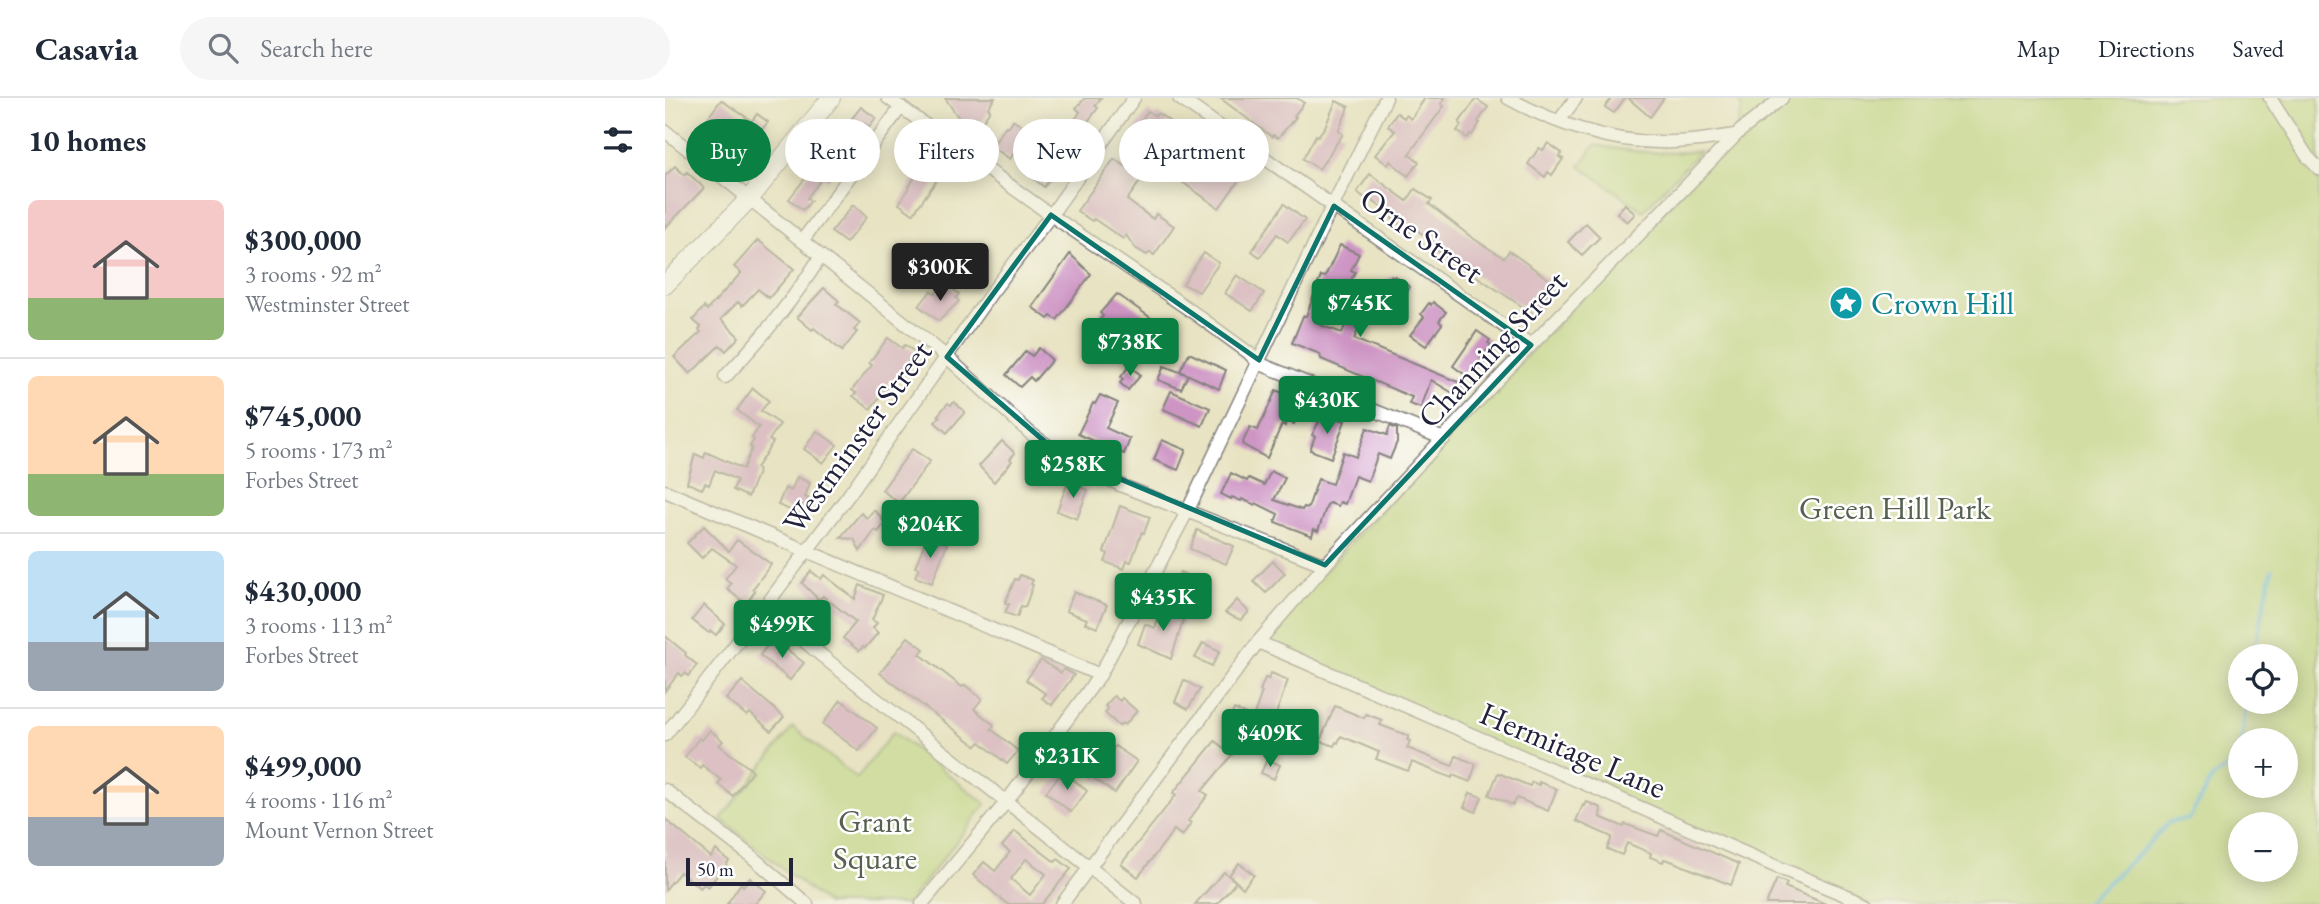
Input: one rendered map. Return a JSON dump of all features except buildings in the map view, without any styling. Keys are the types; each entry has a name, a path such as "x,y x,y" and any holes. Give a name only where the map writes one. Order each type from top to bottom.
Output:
{"main road":[{"path":"665,285 750,198 831,98"}],"street":[{"path":"888,98 1051,215 1190,310 1249,353 1258,363 1444,439"},
{"name":"Westminster Street","path":"665,734 808,550 1134,98"},
{"name":"Orne Street","path":"1179,98 1531,345"},
{"path":"922,904 1007,801 1100,675 1188,510 1386,98"},
{"path":"1508,98 1559,121 1621,139 1697,141 1735,135"},
{"path":"1559,121 1576,98"},
{"name":"Channing Street","path":"1062,904 1258,642 1325,565 1531,345 1735,135 1782,98"},
{"path":"2270,98 2307,156 2319,169"},
{"path":"802,241 901,107"},
{"path":"665,131 947,357 1030,433 1058,453 1120,485 1325,565"},
{"path":"725,377 789,306 821,257"},
{"path":"665,491 1100,675"},
{"path":"764,608 1136,904"},
{"name":"Hermitage Lane","path":"1258,642 1867,904"},
{"path":"665,789 807,904"}],"highlighted area":[{"path":"1334,206 1531,345 1325,565 1058,453 947,357 1051,215 1259,360"}],"green space":[{"name":"Green Hill Park","path":"1737,98 2319,98 2319,904 1867,904 1258,642 1735,135 1742,108"},
{"path":"1595,145 1647,152 1700,151 1643,211 1580,166"},
{"name":"Grant Square","path":"793,727 857,778 893,732 986,804 907,904 827,904 721,819"}],"waterway":[{"path":"2256,644 2272,570"},
{"path":"2243,728 2245,714"},
{"path":"2085,904 2169,822 2189,819 2212,778 2228,767"}],"place":[{"name":"Crown Hill","path":"1846,303"}]}
